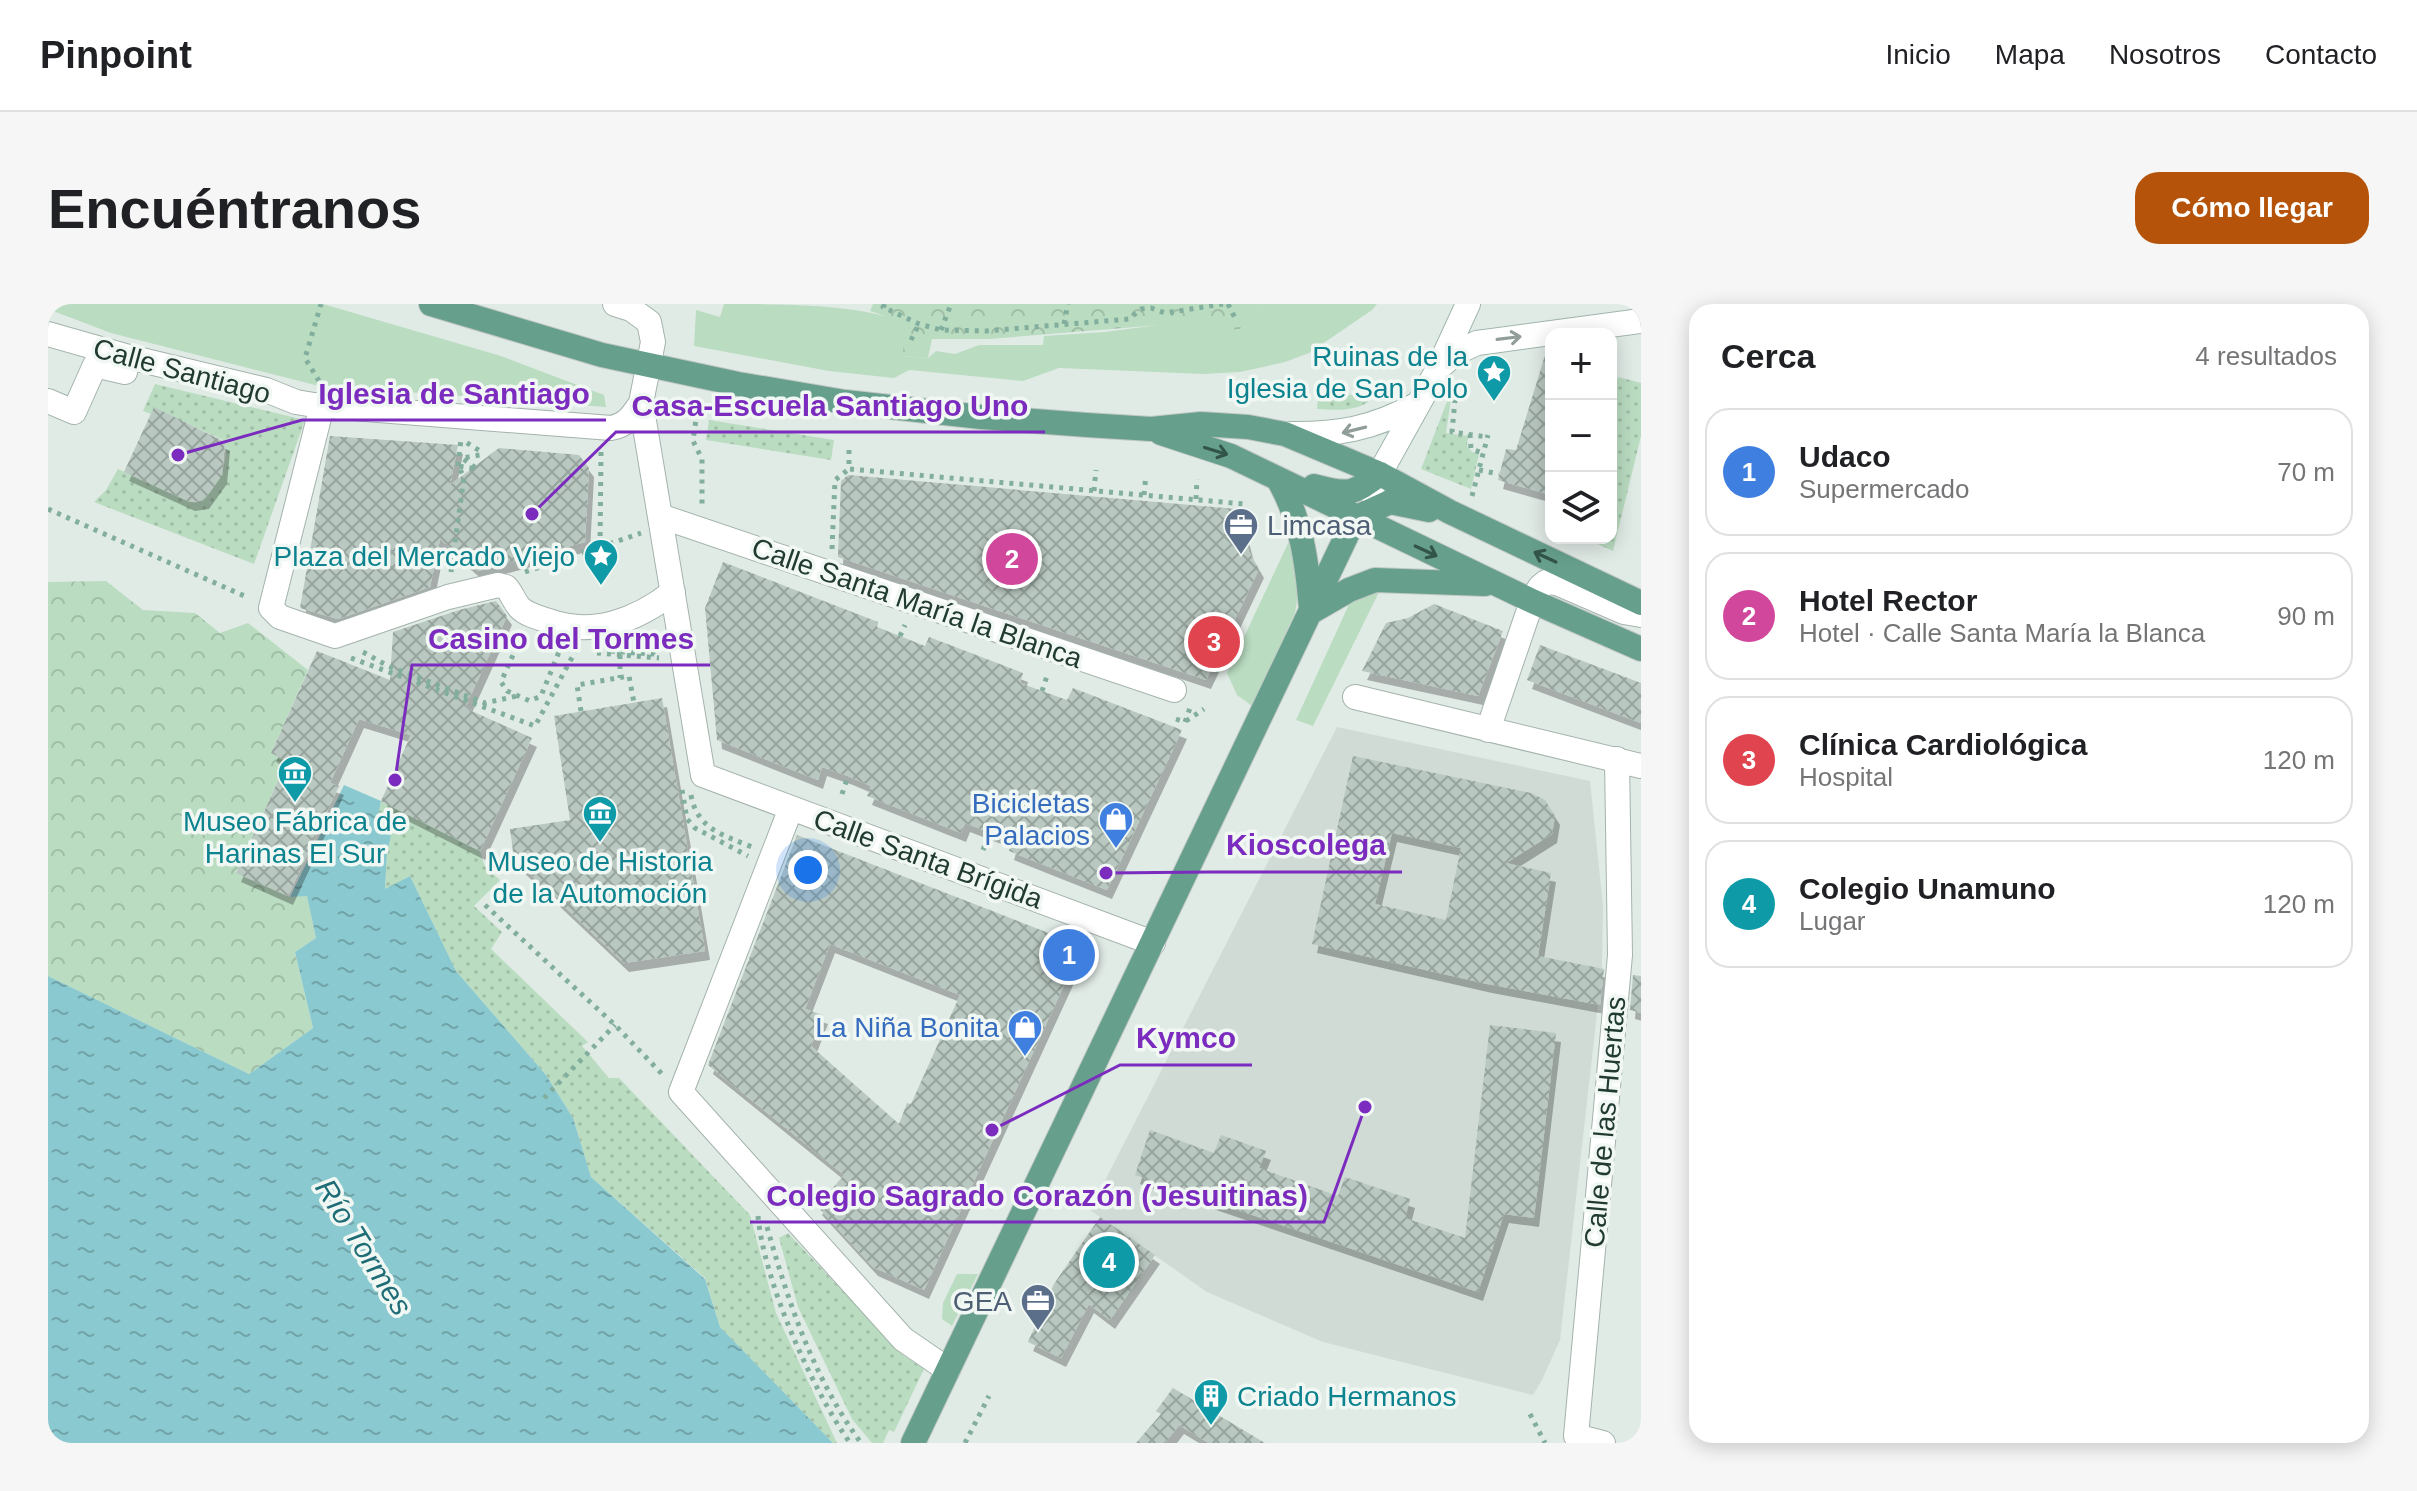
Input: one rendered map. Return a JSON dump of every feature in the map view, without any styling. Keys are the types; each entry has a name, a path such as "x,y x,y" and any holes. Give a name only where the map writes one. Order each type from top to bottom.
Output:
{"main road":[{"path":"431,304 602,355 738,384 845,402 981,417 1151,429 1201,424 1248,427 1285,434 1380,474 1464,519 1641,603"},
{"path":"1151,429 1231,456 1355,518 1641,649"},
{"path":"1278,479 1344,494 1357,492 1380,474"},
{"path":"1278,479 1292,504 1301,531 1307,558 1311,612"},
{"path":"918,1434 1355,518 1390,502 1464,519"},
{"path":"1311,612 1349,590 1375,580 1474,582 1503,586"}],"street":[{"path":"615,304 631,309 649,322 653,342 641,403 678,624 696,781"},
{"path":"1467,307 1466,334 1477,343"},
{"path":"1355,518 1439,367 1467,307"},
{"path":"1439,367 1455,353 1477,343 1641,321"},
{"name":"Calle Santiago","path":"48,334 266,390 296,402 462,428 621,426 641,403"},
{"path":"48,401 74,412 95,365 265,403 296,402"},
{"path":"1285,434 1340,433 1375,425 1418,404"},
{"path":"322,406 276,612 336,644 448,597 514,580 520,607 568,628 598,628 632,618 654,607 673,592"},
{"name":"Calle Santa María la Blanca","path":"660,521 832,566 1174,690"},
{"path":"1488,730 1532,601 1546,582 1557,583 1624,612 1641,615"},
{"path":"1355,697 1629,763"},
{"name":"Calle de las Huertas","path":"1603,1443 1576,1436 1620,955 1629,763"},
{"name":"Calle Santa Brígida","path":"696,781 791,808 1153,943"},
{"path":"791,808 681,1092 903,1339 948,1370"}],"path":[{"path":"321,304 305,358 320,382 322,406"},
{"path":"885,304 883,307 919,324 941,330 986,331 1129,319 1144,306 1165,313 1226,304 1236,320"},
{"path":"941,330 951,304"},
{"path":"1064,324 1068,304"},
{"path":"911,340 919,324"},
{"path":"1456,394 1452,432 1487,435 1474,491"},
{"path":"697,412 693,441 702,459 702,510"},
{"path":"600,547 602,427"},
{"path":"458,466 477,469 462,456 480,455 462,428"},
{"path":"448,597 464,477 458,466 462,428"},
{"path":"1470,434 1471,449 1483,453"},
{"path":"849,450 849,469"},
{"path":"832,566 835,480 849,469 1244,504"},
{"path":"1094,491 1096,470"},
{"path":"1479,470 1499,474"},
{"path":"1144,495 1146,475"},
{"path":"1196,499 1197,479"},
{"path":"48,509 276,612"},
{"path":"514,580 660,521"},
{"path":"528,613 526,626 501,682 507,691 530,701 541,696 563,643"},
{"path":"900,636 905,625"},
{"path":"336,644 485,703 517,696"},
{"path":"336,644 535,726 571,655 580,648 620,654"},
{"path":"593,652 654,654 663,659"},
{"path":"620,654 620,678"},
{"path":"581,711 577,685 629,676 634,703"},
{"path":"1042,691 1047,676"},
{"path":"1176,719 1185,722 1204,709"},
{"path":"842,794 848,776"},
{"path":"696,781 695,810 703,823 755,850"},
{"path":"983,850 990,832"},
{"path":"485,905 615,1025 681,1092"},
{"path":"544,1098 615,1025"},
{"path":"765,1186 764,1214 790,1307 820,1376 840,1414 861,1443"},
{"path":"965,1443 989,1396"},
{"path":"1530,1414 1545,1443"}],"shaded area":[{"path":"1337,727 1590,781 1603,906 1602,969 1560,1340 1533,1395 1323,1342 1207,1292 1090,1210"}],"green space":[{"path":"48,304 323,304 501,356 604,395 606,407 315,385 111,333 48,309"},
{"path":"724,304 827,307 884,316 904,330 903,356 928,358 936,351 955,354 979,345 1043,345 1044,336 1105,332 1226,316 1236,331 1248,325 1243,315 1261,304 1377,304 1309,353 1240,372 1203,374 1059,368 1023,381 909,370 894,378 829,371 694,346 696,310 720,317"},
{"path":"873,304 1261,304 1244,315 1249,325 1235,331 1160,325 989,339 932,339 928,358 903,356 885,316 870,311"},
{"path":"1618,377 1641,383 1641,436 1617,535 1617,400"},
{"path":"155,384 305,420 254,564 94,502 106,490 118,469 194,503 215,486 226,456 223,440 154,408 151,414 143,411"},
{"path":"1453,386 1446,433 1468,436 1467,446 1479,454 1471,489 1421,469"},
{"path":"1319,392 1369,398 1368,402 1350,409 1317,409"},
{"path":"709,420 834,440 831,460 706,440"},
{"path":"1291,537 1299,588 1295,613 1252,706 1237,695 1227,673"},
{"path":"1597,544 1615,544 1613,551"},
{"path":"106,581 143,610 195,613 220,633 248,623 308,670 271,753 287,761 236,872 290,897 307,895 316,938 295,952 313,1028 249,1074 48,976 48,582"},
{"path":"1380,590 1313,726 1296,720 1351,600"},
{"path":"381,801 480,851 485,867 500,880 474,906 502,932 491,949 588,1042 582,1046 609,1078 619,1078 750,1215 776,1313 837,1443 833,1443 720,1327 705,1278 591,1177 573,1118 546,1075 456,971 410,876 385,890 391,836 377,822"},
{"path":"788,1233 904,1356 924,1369 894,1432 889,1430 883,1443 872,1443 852,1419 798,1307 779,1238"},
{"path":"957,1274 978,1274 952,1326 942,1319 943,1303"}],"water":[{"name":"Río Tormes","path":"344,785 381,801 377,822 391,836 385,889 410,876 456,971 546,1075 573,1118 591,1177 705,1279 720,1327 833,1443 48,1443 48,976 249,1074 313,1028 295,952 316,938 307,896 290,897"}],"building":[{"path":"1545,355 1545,493 1498,480 1506,449 1516,450"},
{"path":"154,407 225,442 222,475 204,500 190,502 124,472"},
{"path":"330,436 458,445 450,485 499,448 579,455 589,468 585,542 478,571 440,539 430,587 338,619 300,608"},
{"path":"848,475 1237,509 1249,552 1259,569 1206,680 838,557 841,481"},
{"path":"723,562 878,622 877,627 925,646 929,637 1023,673 1020,683 1067,700 1073,688 1182,730 1107,890 1009,851 1012,841 965,823 961,833 867,796 871,786 848,776 822,767 818,780 717,740 705,608"},
{"path":"496,601 507,616 465,708 532,738 480,851 381,801 411,735 359,719 330,783 339,786 288,896 236,873 287,761 271,753 317,651 390,680 393,632"},
{"path":"1434,604 1503,631 1478,696 1362,671 1386,623 1408,618"},
{"path":"1540,645 1641,683 1641,723 1527,680"},
{"name":"Museo de Historia de la Automoción","path":"662,698 705,951 624,963 514,859 510,829 570,820 554,716"},
{"path":"1353,756 1531,793 1545,800 1555,816 1552,834 1506,863 1551,873 1538,956 1604,969 1600,1005 1487,984 1312,944","holes":["1392,833 1461,848 1446,920 1375,904"]},
{"path":"797,835 1082,946 924,1290 873,1267 817,1206 844,1175 708,1065","holes":["830,944 960,995 899,1124 811,1046 823,1015 805,1009"]},
{"path":"1633,975 1641,976 1641,1013 1630,1010"},
{"path":"1490,1025 1556,1033 1534,1218 1504,1214 1478,1292 1135,1175 1150,1130 1214,1153 1221,1135 1266,1151 1259,1168 1338,1196 1345,1177 1410,1199 1405,1218 1465,1238"},
{"path":"1100,1217 1155,1255 1110,1320 1089,1304 1061,1358 1028,1342 1054,1284"},
{"name":"Criado Hermanos","path":"1173,1388 1265,1443 1209,1443 1179,1425 1165,1443 1136,1443 1161,1414 1156,1411"}],"place":[{"name":"Ruinas de la Iglesia de San Polo","path":"1494,403"},
{"name":"Iglesia de Santiago","path":"178,455"},
{"name":"Casa-Escuela Santiago Uno","path":"532,514"},
{"name":"Limcasa","path":"1241,556"},
{"name":"Hotel Rector","path":"1012,559"},
{"name":"Plaza del Mercado Viejo","path":"601,587"},
{"name":"Clínica Cardiológica","path":"1214,642"},
{"name":"Casino del Tormes","path":"395,780"},
{"name":"Museo Fábrica de Harinas El Sur","path":"295,804"},
{"name":"Museo de Historia de la Automoción","path":"600,844"},
{"name":"Bicicletas Palacios","path":"1116,850"},
{"name":"Kioscolega","path":"1106,873"},
{"name":"Udaco","path":"1069,955"},
{"name":"La Niña Bonita","path":"1025,1058"},
{"name":"Colegio Sagrado Corazón (Jesuitinas)","path":"1365,1107"},
{"name":"Kymco","path":"992,1130"},
{"name":"Colegio Unamuno","path":"1109,1262"},
{"name":"GEA","path":"1038,1332"},
{"name":"Criado Hermanos","path":"1211,1427"}]}
